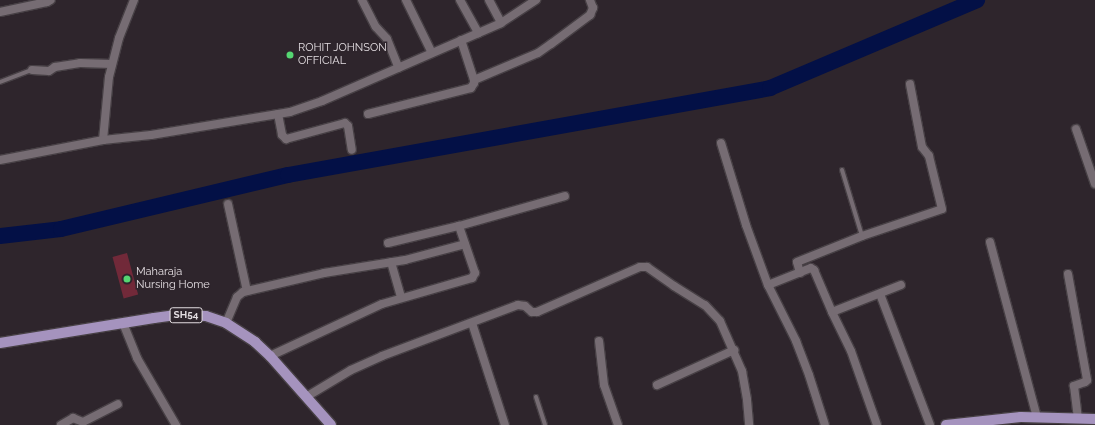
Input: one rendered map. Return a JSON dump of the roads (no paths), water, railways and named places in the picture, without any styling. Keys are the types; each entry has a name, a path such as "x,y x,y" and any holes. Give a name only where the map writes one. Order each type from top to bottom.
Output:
{"main road":[{"name":"SH54","path":"0,343 154,318 192,315 206,316 226,323 255,342 270,356 331,425"},
{"path":"946,425 1037,417 1095,419"}],"street":[{"path":"1,11 51,0"},
{"path":"103,140 106,91 119,38 134,0"},
{"path":"362,0 376,27 387,39 399,68"},
{"path":"406,0 432,53"},
{"path":"460,0 478,33"},
{"path":"489,0 501,23"},
{"path":"0,160 103,140 151,135 278,114 322,101 501,23 524,4 536,0"},
{"path":"474,80 545,49 590,15 593,8 590,0"},
{"path":"368,114 469,89 474,85 474,80 461,40"},
{"path":"32,70 49,71 55,67 80,63 112,64"},
{"path":"800,273 797,262 862,236 942,209 929,156 922,147 910,84"},
{"path":"278,114 282,135 286,140 345,123 348,126 352,150"},
{"path":"1076,129 1095,184"},
{"path":"721,143 746,225 768,285 796,342 809,375 825,425"},
{"path":"388,243 459,226 565,196"},
{"path":"228,204 247,291"},
{"path":"270,356 382,304 472,278 475,273 459,226"},
{"path":"990,242 1037,417"},
{"path":"226,323 237,297 247,291 324,273 391,262 465,244"},
{"path":"391,262 401,298"},
{"path":"306,397 351,370 518,305 523,305 532,312 537,312 640,267 647,267 713,312 727,334 734,350 745,385 749,425"},
{"path":"768,285 812,268 814,270 851,351 877,425"},
{"path":"1068,274 1087,380 1086,382 1074,386 1078,418"},
{"path":"832,312 902,285"},
{"path":"880,294 930,425"},
{"path":"123,323 137,358 176,425"},
{"path":"472,323 505,425"},
{"path":"599,341 604,385 618,425"},
{"path":"657,385 734,350"},
{"path":"61,425 73,418 83,422 118,404"}],"lane":[{"path":"0,82 32,70"},
{"path":"842,170 862,236"},
{"path":"536,397 546,425"}],"waterway":[{"path":"0,236 61,229 288,175 770,88 977,0"}],"place":[{"name":"ROHIT JOHNSON OFFICIAL","path":"290,55"},
{"name":"Maharaja Nursing Home","path":"127,279"}]}
